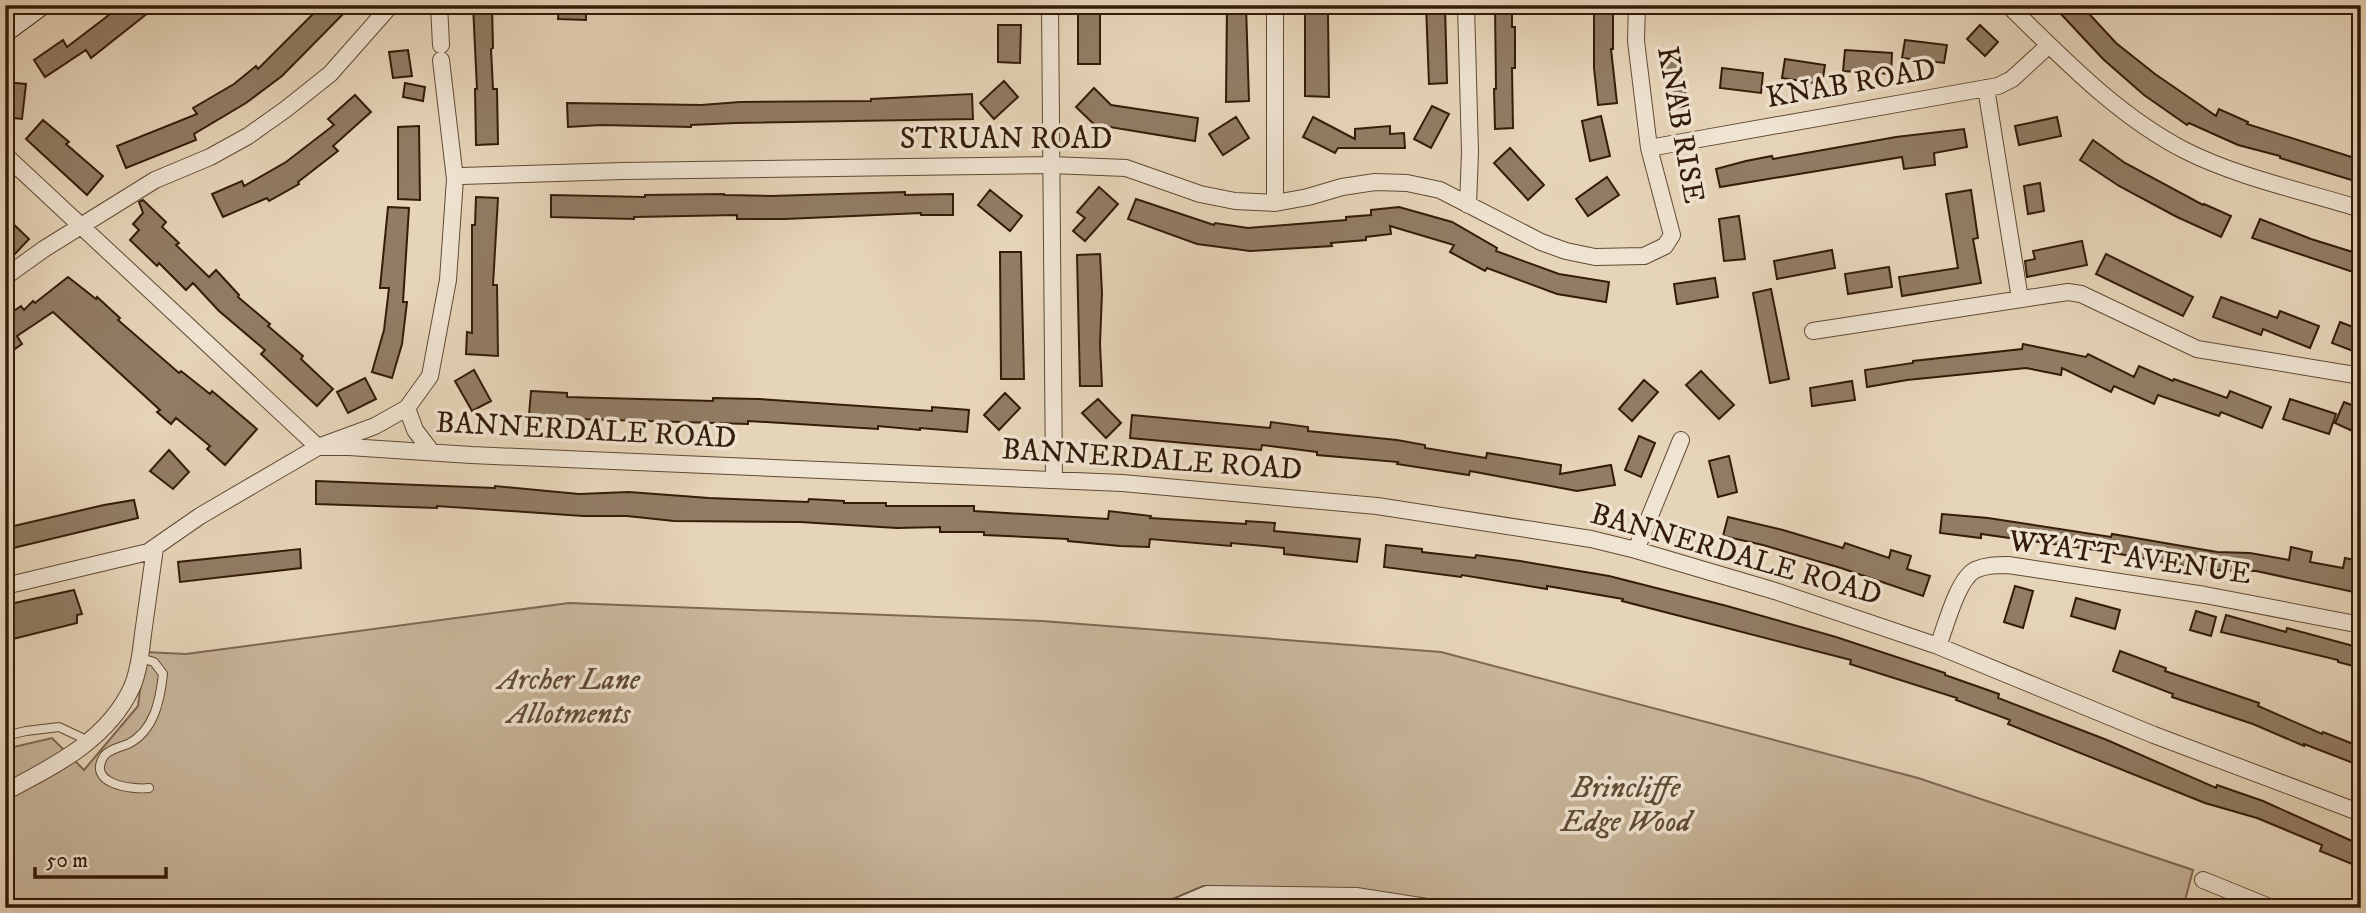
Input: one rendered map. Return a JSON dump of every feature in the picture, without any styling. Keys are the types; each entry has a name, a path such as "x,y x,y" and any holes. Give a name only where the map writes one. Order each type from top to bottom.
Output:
{"street":[{"path":"5,30 39,5"},
{"path":"5,277 44,249 155,180 210,157 248,136 286,110 330,74 391,5"},
{"path":"5,586 140,555 155,548 200,516 318,447 375,426 407,408 430,376 448,281 454,179 441,53 439,5"},
{"path":"1050,5 1054,480"},
{"path":"1275,5 1275,203"},
{"path":"1466,5 1470,152 1468,205"},
{"name":"KNAB RISE","path":"1637,5 1636,41 1649,148 1671,229 1669,241 1660,250"},
{"path":"2008,5 2100,93 2151,131 2185,150 2232,169 2361,209"},
{"name":"KNAB ROAD","path":"1649,148 1986,88 2012,79 2049,45"},
{"path":"1986,88 2020,299"},
{"path":"5,155 318,447"},
{"name":"STRUAN ROAD","path":"454,179 461,176 622,171 1051,164 1126,167 1200,194 1235,201 1275,203 1342,187 1375,182 1407,183 1440,190 1541,242 1566,251 1595,257 1626,258 1644,256 1660,250"},
{"path":"1813,331 2068,292 2081,294 2197,349 2361,376"},
{"path":"407,408 415,430 431,451"},
{"path":"1636,550 1681,440"},
{"name":"BANNERDALE ROAD","path":"318,447 1054,480 1270,495 1377,506 1591,540 1636,550 1775,591 1938,646 2154,735 2361,813"},
{"path":"5,792 52,767 90,741 119,708 133,686 140,658 155,548"},
{"name":"WYATT AVENUE","path":"1938,646 1963,581 1973,571 1988,566 2008,565 2205,595 2361,625"},
{"path":"2203,880 2272,908"},
{"path":"1174,908 1207,894 1356,896 1433,908"}],"lane":[{"path":"140,658 154,662 163,674 156,712 134,741 106,753 100,763 101,773 107,781 124,788 149,788"},
{"path":"5,736 59,727 90,741"}],"green space":[{"path":"569,603 1042,621 1441,652 1918,778 2193,870 2183,908 1474,908 1356,890 1203,886 1156,906 1132,908 5,908 5,749 52,738 84,770 138,706 145,652 186,654"},
{"path":"1234,901 1358,902 1356,908 1234,908"}],"building":[{"path":"122,5 158,5 91,58 86,50 45,77 34,60 63,40 67,47"},
{"path":"333,5 352,5 282,76 246,103 194,134 196,140 126,168 117,146 197,114 193,108 234,84 256,66 258,69 319,8 325,14"},
{"path":"473,5 492,5 491,49 493,89 497,89 498,144 476,145 477,89"},
{"path":"559,5 586,5 586,20 558,19"},
{"path":"1078,5 1100,5 1100,64 1078,64"},
{"path":"1227,5 1246,5 1249,101 1226,102"},
{"path":"1426,5 1445,5 1447,83 1429,84"},
{"path":"1495,5 1512,5 1512,27 1515,27 1515,68 1512,68 1513,128 1495,129"},
{"path":"2069,5 2081,5 2116,43 2216,116 2219,109 2248,122 2247,124 2361,160 2361,183 2238,145 2189,123 2187,125 2144,95 2103,59 2060,13"},
{"path":"1594,11 1613,11 1611,49 1617,103 1598,105 1594,68"},
{"path":"1305,13 1328,13 1329,97 1305,96"},
{"path":"998,25 1021,25 1020,63 998,62"},
{"path":"1980,25 1998,42 1985,56 1967,39"},
{"path":"1905,40 1947,45 1944,63 1902,58"},
{"path":"408,50 412,76 393,78 389,52"},
{"path":"1676,50 1688,105 1671,109 1660,53"},
{"path":"1845,50 1892,53 1891,74 1843,71"},
{"path":"1785,59 1825,65 1822,84 1782,78"},
{"path":"1722,68 1763,73 1761,93 1720,88"},
{"path":"1004,81 1018,97 994,119 980,103"},
{"path":"5,82 26,84 22,119 5,117"},
{"path":"405,83 425,87 423,101 403,97"},
{"path":"1094,88 1111,105 1198,118 1195,141 1104,126 1100,130 1076,107"},
{"path":"972,94 973,119 735,123 691,127 568,127 567,103 701,105 871,101"},
{"path":"355,95 371,112 333,146 338,151 298,182 299,184 269,201 267,198 223,217 212,194 242,181 244,186 286,162 334,125 328,119"},
{"path":"1432,106 1449,114 1431,148 1414,139"},
{"path":"1601,116 1610,156 1590,161 1582,121"},
{"path":"1236,117 1249,138 1223,155 1209,134"},
{"path":"1313,117 1355,139 1355,129 1390,126 1390,134 1404,133 1405,148 1338,148 1335,153 1303,137"},
{"path":"2057,117 2061,136 2019,145 2015,126"},
{"path":"43,120 103,176 87,195 26,139"},
{"path":"419,126 420,200 398,199 398,127"},
{"path":"1964,129 1967,147 1934,153 1935,165 1904,169 1902,157 1720,187 1716,169 1772,156 1773,159 1896,137"},
{"path":"2093,140 2125,163 2203,205 2231,216 2221,237 2119,186 2080,160"},
{"path":"1510,148 1544,185 1528,200 1494,163"},
{"path":"1607,177 1619,195 1588,216 1576,199"},
{"path":"2040,183 2044,211 2028,214 2024,186"},
{"path":"1099,187 1118,204 1085,241 1073,231 1085,218 1077,212"},
{"path":"990,190 1022,216 1010,231 978,205"},
{"path":"1971,190 1978,238 1973,239 1981,283 1902,296 1899,277 1958,268 1946,194"},
{"path":"905,192 905,195 953,194 953,215 921,213 785,219 737,219 737,215 634,219 551,217 551,195 771,196"},
{"path":"476,197 498,198 493,285 497,285 498,356 466,354 467,332 472,333 472,225 475,225"},
{"path":"1136,199 1214,225 1248,228 1346,220 1346,217 1371,215 1371,210 1399,207 1452,222 1497,248 1496,251 1559,274 1609,282 1606,302 1557,294 1487,268 1485,271 1450,252 1454,245 1390,226 1391,234 1366,237 1366,240 1331,243 1332,246 1250,251 1197,244 1128,219"},
{"path":"143,200 166,222 162,227 179,243 176,245 209,277 216,270 238,297 270,324 268,326 303,356 301,359 333,389 317,406 261,354 265,350 219,311 193,283 186,290 159,263 157,266 130,240 139,230 133,224 143,213 139,202"},
{"path":"388,207 409,208 403,302 407,302 402,344 392,378 372,372 384,330 389,288 380,288"},
{"path":"5,216 29,239 13,256 5,248"},
{"path":"1739,216 1745,259 1724,261 1719,219"},
{"path":"2260,219 2359,254 2353,272 2252,238"},
{"path":"2082,241 2087,265 2027,277 2025,261 2035,259 2033,251"},
{"path":"1832,250 1835,268 1777,279 1774,261"},
{"path":"1000,252 1021,252 1024,379 1001,379"},
{"path":"1100,254 1102,386 1080,386 1077,255"},
{"path":"2106,254 2193,297 2183,316 2096,274"},
{"path":"1889,267 1892,287 1848,294 1845,274"},
{"path":"68,277 96,299 97,297 120,318 118,320 179,373 181,371 210,394 212,391 257,429 225,465 207,449 210,446 176,418 171,424 157,412 160,410 53,312 17,336 22,344 5,356 5,317 21,306 24,310"},
{"path":"1715,278 1718,297 1677,304 1674,284"},
{"path":"1771,289 1789,379 1770,383 1753,293"},
{"path":"2221,297 2277,318 2280,311 2319,326 2310,348 2263,329 2261,335 2213,317"},
{"path":"2340,322 2361,330 2361,354 2332,343"},
{"path":"2023,344 2086,357 2088,354 2134,377 2139,366 2173,381 2174,379 2227,398 2230,391 2271,407 2262,428 2221,412 2219,416 2158,395 2154,404 2114,386 2111,392 2062,368 2061,375 2026,368 1907,380 1867,387 1865,370 1913,361 2022,349"},
{"path":"474,370 491,401 472,411 455,381"},
{"path":"1701,371 1734,405 1719,419 1686,385"},
{"path":"365,378 376,399 348,413 337,392"},
{"path":"1644,380 1658,392 1632,421 1619,409"},
{"path":"1852,381 1855,400 1812,406 1810,388"},
{"path":"531,391 567,393 567,397 713,401 713,398 759,399 932,411 932,407 969,410 967,432 748,421 748,424 577,419 529,415"},
{"path":"1005,393 1020,408 999,430 984,415"},
{"path":"1098,399 1121,423 1106,438 1082,413"},
{"path":"2290,399 2336,414 2329,434 2283,419"},
{"path":"2344,402 2361,409 2361,435 2335,423"},
{"path":"1132,415 1270,428 1271,422 1308,427 1308,431 1397,440 1425,445 1425,448 1486,458 1487,453 1561,465 1560,474 1611,465 1615,485 1577,491 1470,471 1469,475 1397,464 1398,462 1317,455 1317,452 1262,445 1261,450 1130,438"},
{"path":"1639,436 1655,443 1641,477 1625,470"},
{"path":"169,450 189,472 173,489 150,471"},
{"path":"1729,456 1737,492 1718,497 1709,461"},
{"path":"316,481 495,486 579,494 629,492 808,502 809,499 844,503 886,503 886,506 974,506 974,511 1108,519 1109,511 1151,516 1150,518 1246,524 1246,521 1275,523 1274,531 1360,539 1357,562 1284,554 1284,548 1231,543 1231,546 1150,539 1149,547 1120,546 1068,539 984,535 984,532 940,532 940,527 674,521 437,506 316,504"},
{"path":"134,500 138,518 5,550 5,528"},
{"path":"1942,514 1988,518 2111,537 2112,534 2217,552 2250,553 2289,560 2291,547 2312,552 2310,562 2343,568 2345,558 2359,561 2354,592 2256,571 2206,570 2103,551 1981,534 1981,538 1940,533"},
{"path":"1728,517 1843,548 1845,543 1889,558 1891,550 1911,556 1907,569 1930,576 1923,596 1841,568 1723,536"},
{"path":"1386,545 1422,549 1422,552 1520,561 1609,576 1836,637 1945,673 1999,694 1998,698 2107,740 2216,788 2217,785 2263,801 2361,845 2361,858 2357,866 2320,851 2322,845 2257,818 2205,803 2008,724 2010,720 1956,700 1957,698 1850,664 1851,660 1622,601 1623,599 1547,586 1547,589 1462,575 1384,567"},
{"path":"300,549 301,568 180,582 178,562"},
{"path":"2015,586 2033,591 2023,628 2004,622"},
{"path":"74,590 82,614 77,615 77,623 5,641 5,605"},
{"path":"2076,598 2120,610 2115,629 2071,616"},
{"path":"2196,611 2216,617 2211,636 2190,630"},
{"path":"2226,615 2286,632 2287,628 2361,648 2361,668 2221,632"},
{"path":"2120,651 2166,668 2165,671 2259,703 2258,706 2322,734 2323,732 2361,747 2361,766 2253,724 2172,697 2173,694 2113,671"}],"park label":[{"name":"Archer Lane Allotments","path":"569,697"},
{"name":"Brincliffe Edge Wood","path":"1626,805"}]}
